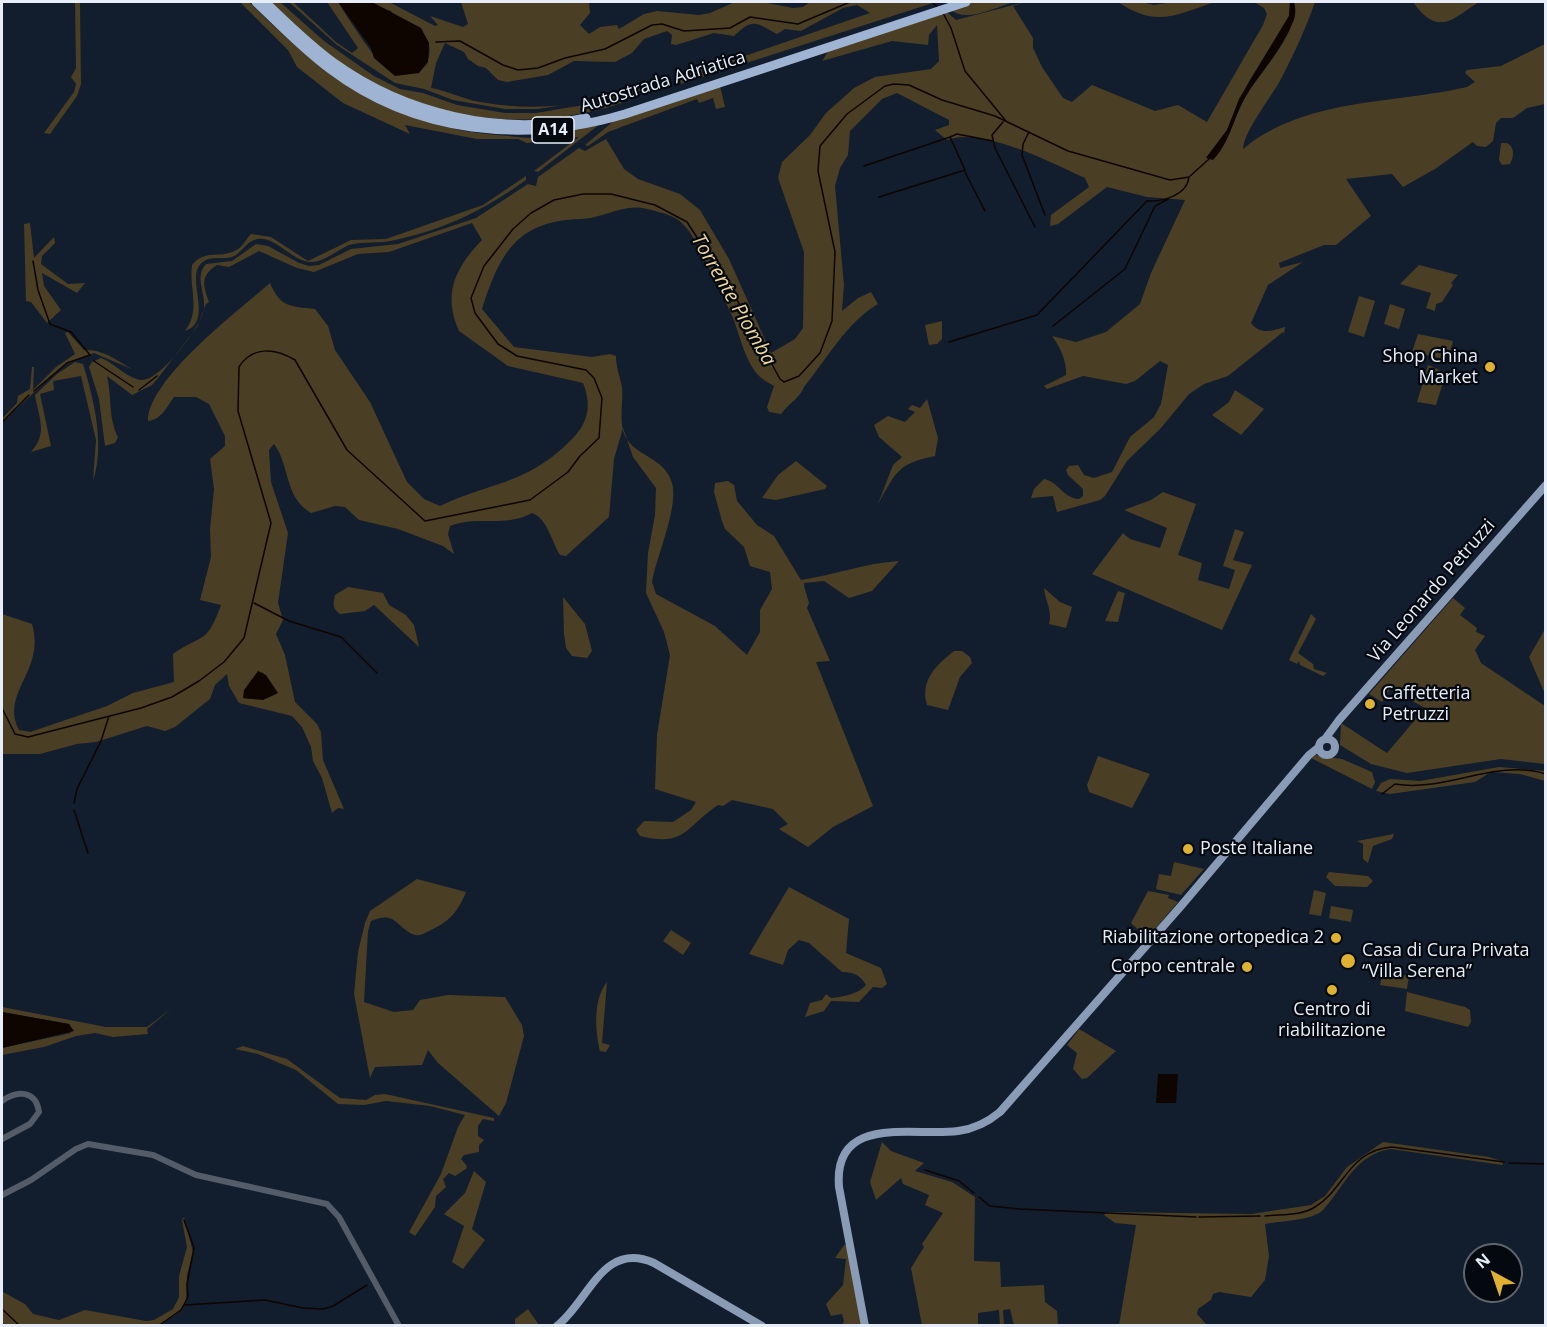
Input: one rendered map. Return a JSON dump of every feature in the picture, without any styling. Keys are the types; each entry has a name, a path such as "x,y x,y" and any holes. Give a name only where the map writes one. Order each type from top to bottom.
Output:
{"highway":[{"name":"Autostrada Adriatica","path":"256,2 313,56 360,89 426,118 463,127 502,131 560,129 610,118 950,2"},
{"name":"Autostrada Adriatica","path":"266,2 324,56 379,90 419,107 453,116 518,124 572,121 616,111 876,28 966,2"}],"main road":[{"name":"Via Leonardo Petruzzi","path":"865,1326 839,1182 843,1159 858,1141 870,1134 884,1131 950,1131 978,1125 1008,1104 1301,765 1325,745 1342,718 1545,485"},
{"path":"557,1326 577,1306 604,1270 617,1261 636,1258 654,1263 762,1326"}],"street":[{"path":"2,1101 17,1093 28,1094 38,1104 39,1112 30,1124 2,1139"},
{"path":"2,1195 31,1180 82,1145 88,1144 153,1155 196,1175 327,1204 339,1218 399,1326"}],"shaded area":[{"path":"75,2 80,3 81,84 77,96 50,134 44,133 74,92 76,84 71,77 76,68"},
{"path":"240,2 249,2 331,74 391,108 423,121 459,130 535,138 600,124 538,172 534,171 579,137 527,143 518,139 477,139 405,125 410,134 343,103 297,67 288,50"},
{"path":"269,2 280,2 324,41 374,76 400,89 423,93 457,105 505,113 536,113 590,104 644,87 639,93 617,104 550,118 516,120 449,111 416,102 355,73 327,54"},
{"path":"289,2 293,2 336,42 352,53 358,48 327,2 338,2 379,61 395,75 426,65 429,55 427,39 417,27 372,2 389,2 435,26 438,25 430,16 463,27 468,24 461,2 589,2 590,13 580,25 589,34 600,27 617,25 619,29 644,14 657,11 699,15 710,13 735,2 762,2 793,8 803,7 810,2 936,2 681,84 680,78 694,68 704,70 870,13 857,5 843,8 801,31 785,29 777,34 760,25 751,24 734,36 714,33 676,45 671,44 672,35 667,31 644,39 632,53 615,62 574,61 548,75 507,82 498,80 486,68 468,59 464,52 445,43 436,63 431,88 490,104 532,107 563,105 538,109 505,109 453,100 424,89 395,83 337,45"},
{"path":"338,2 372,2 421,28 429,43 428,62 419,73 395,76 374,58 371,48"},
{"path":"973,2 1014,2 972,15 956,13 950,9"},
{"path":"1025,2 1013,6 1033,38 1033,48 1042,67 1063,98 1072,102 1092,85 1155,111 1178,105 1207,122 1263,25 1267,14 1264,8 1254,2 1290,2 1289,16 1248,83 1227,130 1206,158 1218,154 1244,99 1286,37 1292,25 1294,2 1315,2 1291,60 1253,123 1243,149 1267,132 1321,111 1467,87 1475,82 1465,73 1467,70 1501,66 1545,44 1545,104 1527,108 1513,118 1501,118 1496,123 1493,141 1486,147 1477,146 1473,142 1435,169 1403,187 1392,174 1346,179 1371,216 1336,245 1324,245 1279,263 1280,268 1303,262 1268,285 1251,323 1262,331 1285,327 1284,334 1283,332 1228,376 1204,384 1189,394 1161,428 1127,461 1105,496 1100,500 1057,512 1053,496 1031,498 1034,489 1044,479 1054,483 1069,496 1079,499 1083,496 1083,489 1068,475 1066,470 1069,466 1078,465 1084,475 1094,478 1112,472 1130,437 1154,417 1161,404 1168,365 1160,361 1135,381 1126,384 1083,376 1047,389 1044,386 1066,375 1062,354 1052,336 1076,342 1106,332 1140,304 1151,273 1185,200 1147,197 1107,187 1058,224 1050,226 1051,215 1089,187 1085,178 1017,148 997,142 962,137 947,140 935,130 949,125 949,120 897,93 882,99 850,131 848,155 840,168 835,186 844,285 842,311 858,298 871,292 878,304 867,311 847,331 799,395 781,414 769,412 767,407 774,386 754,370 743,348 733,318 701,251 689,231 677,219 655,211 634,208 596,217 558,221 540,226 526,234 504,257 482,309 514,347 592,357 610,354 616,356 622,387 623,429 614,459 609,517 566,556 560,555 542,520 532,513 512,520 470,521 450,526 448,534 454,554 443,546 398,529 359,520 345,507 335,506 311,513 296,498 283,461 274,444 269,450 271,482 288,533 278,603 283,620 276,634 285,655 295,702 317,724 321,732 323,760 344,809 338,808 332,813 322,778 313,761 311,747 302,727 292,716 239,703 229,686 227,674 215,685 210,699 175,727 165,731 147,726 96,742 77,744 40,754 2,754 2,614 32,624 35,640 29,668 15,704 15,716 19,730 30,732 107,706 133,693 174,682 173,654 207,633 221,605 200,600 211,557 210,529 214,489 210,459 225,446 225,436 209,404 196,397 174,397 160,416 148,421 152,404 178,366 217,328 270,283 282,301 293,306 315,309 328,326 335,350 370,402 407,482 424,499 440,506 521,475 552,457 574,437 583,423 588,409 586,392 583,383 508,366 459,331 452,305 454,281 465,260 482,240 472,223 389,252 358,254 314,272 297,268 259,251 229,267 217,265 208,273 204,281 209,302 204,310 201,274 206,264 232,261 256,244 268,246 309,266 319,265 351,249 398,244 476,218 528,184 536,186 538,177 579,148 585,151 606,139 624,169 638,179 680,194 700,210 729,259 771,353 795,339 803,328 804,252 778,178 782,162 810,135 826,113 854,88 875,77 931,69 939,61 937,25 929,35 928,45 892,41 822,61 829,50 946,11 956,20","holes":["262,672 277,693 261,699 243,698"]},
{"path":"1118,2 1141,2 1154,5 1172,2 1215,2 1177,15 1155,17 1131,10"},
{"path":"1290,2 1294,2 1295,13 1288,33 1244,99 1225,144 1213,160 1206,158 1227,130 1239,99 1289,16"},
{"path":"1413,2 1479,2 1452,19 1437,22 1422,13"},
{"path":"720,86 725,107 716,109 713,98 699,103 697,99 608,132 588,146 585,145 615,120"},
{"path":"1501,143 1507,143 1513,150 1510,164 1502,165 1499,160"},
{"path":"526,176 526,180 495,200 448,224 395,240 349,245 317,261 312,262 305,261 297,258 269,240 261,239 251,241 232,257 206,260 202,262 196,273 199,311 197,319 193,326 185,331 190,323 193,307 192,265 202,257 226,254 238,249 251,234 271,237 308,261 351,240 386,239 483,205"},
{"path":"30,223 34,258 54,237 55,243 42,256 41,264 68,284 85,283 77,293 42,273 44,286 61,310 47,323 31,302 26,301 24,224"},
{"path":"1419,265 1458,275 1451,283 1453,285 1442,302 1436,304 1435,311 1426,308 1431,293 1400,284"},
{"path":"1359,296 1375,301 1364,337 1348,332"},
{"path":"1390,304 1405,309 1399,329 1384,324"},
{"path":"942,321 942,339 937,344 929,345 925,325"},
{"path":"68,332 84,350 98,351 134,370 94,353 65,365 2,422 2,419 17,403 18,396 30,389 32,367 34,367 33,390 56,367 75,354 65,333"},
{"path":"1418,334 1453,341 1449,355 1444,359 1412,352"},
{"path":"175,356 152,385 132,395 107,376 111,415 118,437 115,443 105,446 99,399 89,367 92,362 101,358 132,377 142,380 150,378"},
{"path":"75,362 83,364 97,422 98,452 93,481 96,440 81,376 53,381 54,390 40,394 51,446 31,452 41,432 35,395 57,374"},
{"path":"1428,365 1446,373 1436,405 1417,402"},
{"path":"1235,390 1264,409 1241,435 1212,415 1229,402"},
{"path":"927,399 938,438 935,456 913,462 899,471 878,504 893,465 902,457 879,437 874,425 888,416 905,422 915,412 908,409 912,405 920,408"},
{"path":"627,439 639,451 663,467 671,480 673,490 667,530 652,582 656,594 715,626 747,655 760,632 760,610 772,589 770,572 750,566 744,547 725,529 714,492 715,483 728,481 734,485 737,501 757,525 774,536 801,580 874,564 899,561 872,591 849,598 824,581 804,583 809,603 807,608 830,661 816,662 873,806 833,827 808,847 779,829 788,824 773,809 732,800 723,806 718,805 676,837 655,839 640,836 636,830 644,821 673,822 691,810 696,802 655,789 657,735 670,655 664,632 646,593 648,553 655,515 656,488 633,457"},
{"path":"796,461 827,486 825,489 776,500 762,498 778,475"},
{"path":"1163,492 1196,504 1178,555 1202,563 1198,580 1229,589 1235,570 1223,566 1235,529 1244,532 1233,560 1252,565 1222,630 1092,574 1123,533 1130,539 1160,548 1167,528 1124,510 1151,500"},
{"path":"348,587 383,593 389,605 406,615 414,625 419,647 374,605 365,611 340,614 337,612 334,606 335,595"},
{"path":"1044,588 1060,602 1072,607 1066,628 1049,624 1049,610"},
{"path":"1118,591 1125,593 1118,622 1105,621"},
{"path":"563,597 585,624 592,651 587,658 572,656 566,648"},
{"path":"1453,598 1465,608 1460,615 1477,628 1476,632 1485,636 1475,650 1481,663 1545,706 1545,764 1501,759 1407,773 1371,764 1340,745 1341,723 1387,753 1425,708 1390,689 1382,702 1369,694"},
{"path":"1311,614 1316,619 1298,653 1313,664 1314,669 1327,673 1323,676 1300,665 1299,661 1297,664 1289,660"},
{"path":"1546,629 1545,694 1529,657"},
{"path":"954,651 962,651 970,657 972,663 960,677 948,710 927,705 925,696 927,681 935,668"},
{"path":"258,671 266,675 278,693 263,700 243,698 244,690"},
{"path":"1315,755 1342,759 1372,772 1375,782 1372,789 1311,758"},
{"path":"1098,756 1150,774 1132,808 1089,792 1087,785"},
{"path":"1499,767 1545,771 1545,781 1520,774 1491,772 1475,782 1390,794 1376,791 1381,783 1390,779 1420,781"},
{"path":"1394,834 1392,839 1373,846 1368,863 1363,859 1363,844 1357,841"},
{"path":"1174,862 1204,869 1181,895 1156,889 1159,874 1171,876"},
{"path":"1329,872 1368,876 1373,881 1367,887 1335,886 1326,877"},
{"path":"417,879 466,892 452,916 436,928 421,935 412,934 390,918 371,921 368,931 364,1002 394,1012 413,1010 420,1000 448,995 505,997 522,1025 524,1036 506,1103 499,1116 438,1063 428,1050 422,1065 375,1067 370,1078 354,994 358,952 370,911"},
{"path":"789,887 849,919 846,953 881,968 887,984 882,988 873,987 859,1002 831,1001 824,1011 805,1017 810,1003 822,1000 826,994 831,998 845,996 859,991 866,985 859,976 842,972 809,943 799,940 788,950 783,965 749,954"},
{"path":"1314,890 1326,893 1321,916 1309,914"},
{"path":"1148,891 1169,895 1168,898 1178,902 1147,938 1131,923"},
{"path":"1331,906 1353,910 1351,922 1329,918"},
{"path":"671,930 691,943 683,955 663,941"},
{"path":"1383,972 1409,976 1407,989 1380,985"},
{"path":"607,982 602,1043 610,1045 606,1052 600,1051 596,1015 599,997"},
{"path":"1407,992 1465,1007 1470,1010 1471,1022 1468,1027 1405,1011"},
{"path":"2,1007 106,1027 147,1027 172,1008 147,1029 148,1034 113,1037 95,1033 76,1036 44,1047 2,1055 2,1048 71,1033 69,1024 2,1012"},
{"path":"2,1012 69,1024 74,1031 2,1048"},
{"path":"1079,1029 1116,1051 1087,1078 1082,1079 1073,1069 1077,1053 1067,1045"},
{"path":"243,1046 287,1059 340,1098 366,1100 375,1095 385,1094 494,1118 494,1121 483,1119 478,1126 478,1136 484,1140 479,1145 479,1152 464,1155 461,1159 467,1166 466,1169 455,1176 449,1173 443,1179 446,1187 436,1196 435,1207 415,1236 409,1232 441,1174 458,1127 465,1115 430,1106 386,1101 364,1105 338,1104 296,1070 258,1054 235,1049"},
{"path":"1158,1074 1178,1074 1176,1103 1156,1103"},
{"path":"882,1142 891,1151 924,1163 915,1171 952,1182 975,1197 974,1261 1000,1262 1001,1287 1044,1285 1045,1302 1057,1311 1058,1325 1014,1325 1010,1309 1003,1310 1004,1325 1000,1325 999,1310 978,1313 978,1325 922,1325 911,1268 924,1247 922,1244 943,1213 925,1205 929,1195 903,1184 901,1178 876,1200 870,1182"},
{"path":"1383,1142 1489,1157 1504,1162 1502,1165 1391,1149 1379,1152 1359,1164 1318,1214 1265,1224 1269,1256 1265,1280 1251,1297 1219,1292 1213,1294 1211,1300 1198,1309 1197,1314 1207,1325 1119,1325 1136,1225 1115,1223 1104,1215 1107,1212 1251,1214 1311,1205 1325,1196 1347,1167"},
{"path":"474,1171 486,1182 472,1229 485,1240 463,1269 452,1262 464,1226 444,1214 465,1193"},
{"path":"184,1217 193,1252 187,1275 186,1302 178,1313 158,1326 6,1326 2,1321 3,1292 25,1304 33,1314 59,1320 85,1310 146,1321 154,1320 173,1309 179,1297 179,1276 187,1247 182,1220"},
{"path":"844,1245 847,1245 863,1325 842,1325 844,1321 842,1314 831,1316 826,1304 843,1285 846,1259 835,1258"},
{"path":"528,1309 539,1325 515,1325 515,1319"}],"waterway":[{"path":"436,42 460,41 503,65 518,70 538,68 565,58 605,49 652,25 662,24 684,31 730,28 750,17 798,24 850,2"},
{"path":"932,2 937,7"},
{"path":"943,13 951,28 965,71 1006,121"},
{"name":"Torrente Piomba","path":"2,708 15,734 28,737 141,708 172,697 199,681 224,662 244,638 271,523 238,411 239,367 244,360 257,352 272,351 295,360 347,450 425,521 530,500 568,472 580,456 599,438 602,398 594,378 586,370 517,356 498,344 475,313 471,298 484,266 513,229 531,213 554,200 583,194 611,194 655,205 687,222 736,298 780,379 784,382 799,376 820,353 832,321 835,252 818,171 820,146 847,114 885,86 909,85 942,100 995,116 1068,151 1170,180 1189,177 1209,159"},
{"path":"1003,122 992,135 995,148 1035,227"},
{"path":"1029,132 1023,144 1022,155 1045,215"},
{"path":"879,197 965,170 950,137 957,134 993,141"},
{"path":"864,166 950,137"},
{"path":"965,172 985,211"},
{"path":"949,342 1037,315 1147,201 1167,199 1179,193 1189,177"},
{"path":"1053,326 1125,269 1155,206 1168,199"},
{"path":"33,261 38,290 50,324 71,332 90,355"},
{"path":"34,391 67,363 90,355"},
{"path":"94,361 133,387"},
{"path":"139,390 157,376"},
{"path":"2,422 29,395"},
{"path":"254,603 289,621 341,637 377,673"},
{"path":"74,803 77,789 101,741 109,716"},
{"path":"1382,794 1395,784 1432,784 1508,770 1527,770 1546,774"},
{"path":"74,810 88,853"},
{"path":"1265,1216 1297,1213 1315,1207 1325,1200 1356,1163 1366,1155 1378,1150 1392,1147 1504,1162"},
{"path":"1509,1163 1546,1164"},
{"path":"925,1170 959,1181 974,1193"},
{"path":"979,1197 990,1206 1019,1209 1196,1217"},
{"path":"1199,1217 1260,1216"},
{"path":"158,1326 181,1310 188,1297 187,1284 194,1248 184,1220"},
{"path":"185,1305 265,1300 303,1308 323,1309 333,1306 367,1285"},
{"path":"2,1309 20,1326"}],"place":[{"name":"Shop China Market","path":"1490,367"},
{"name":"Caffetteria Petruzzi","path":"1370,704"},
{"name":"Poste Italiane","path":"1188,849"},
{"name":"Riabilitazione ortopedica 2","path":"1336,938"},
{"name":"Casa di Cura Privata “Villa Serena”","path":"1348,961"},
{"name":"Corpo centrale","path":"1247,967"},
{"name":"Centro di riabilitazione","path":"1332,990"}]}
